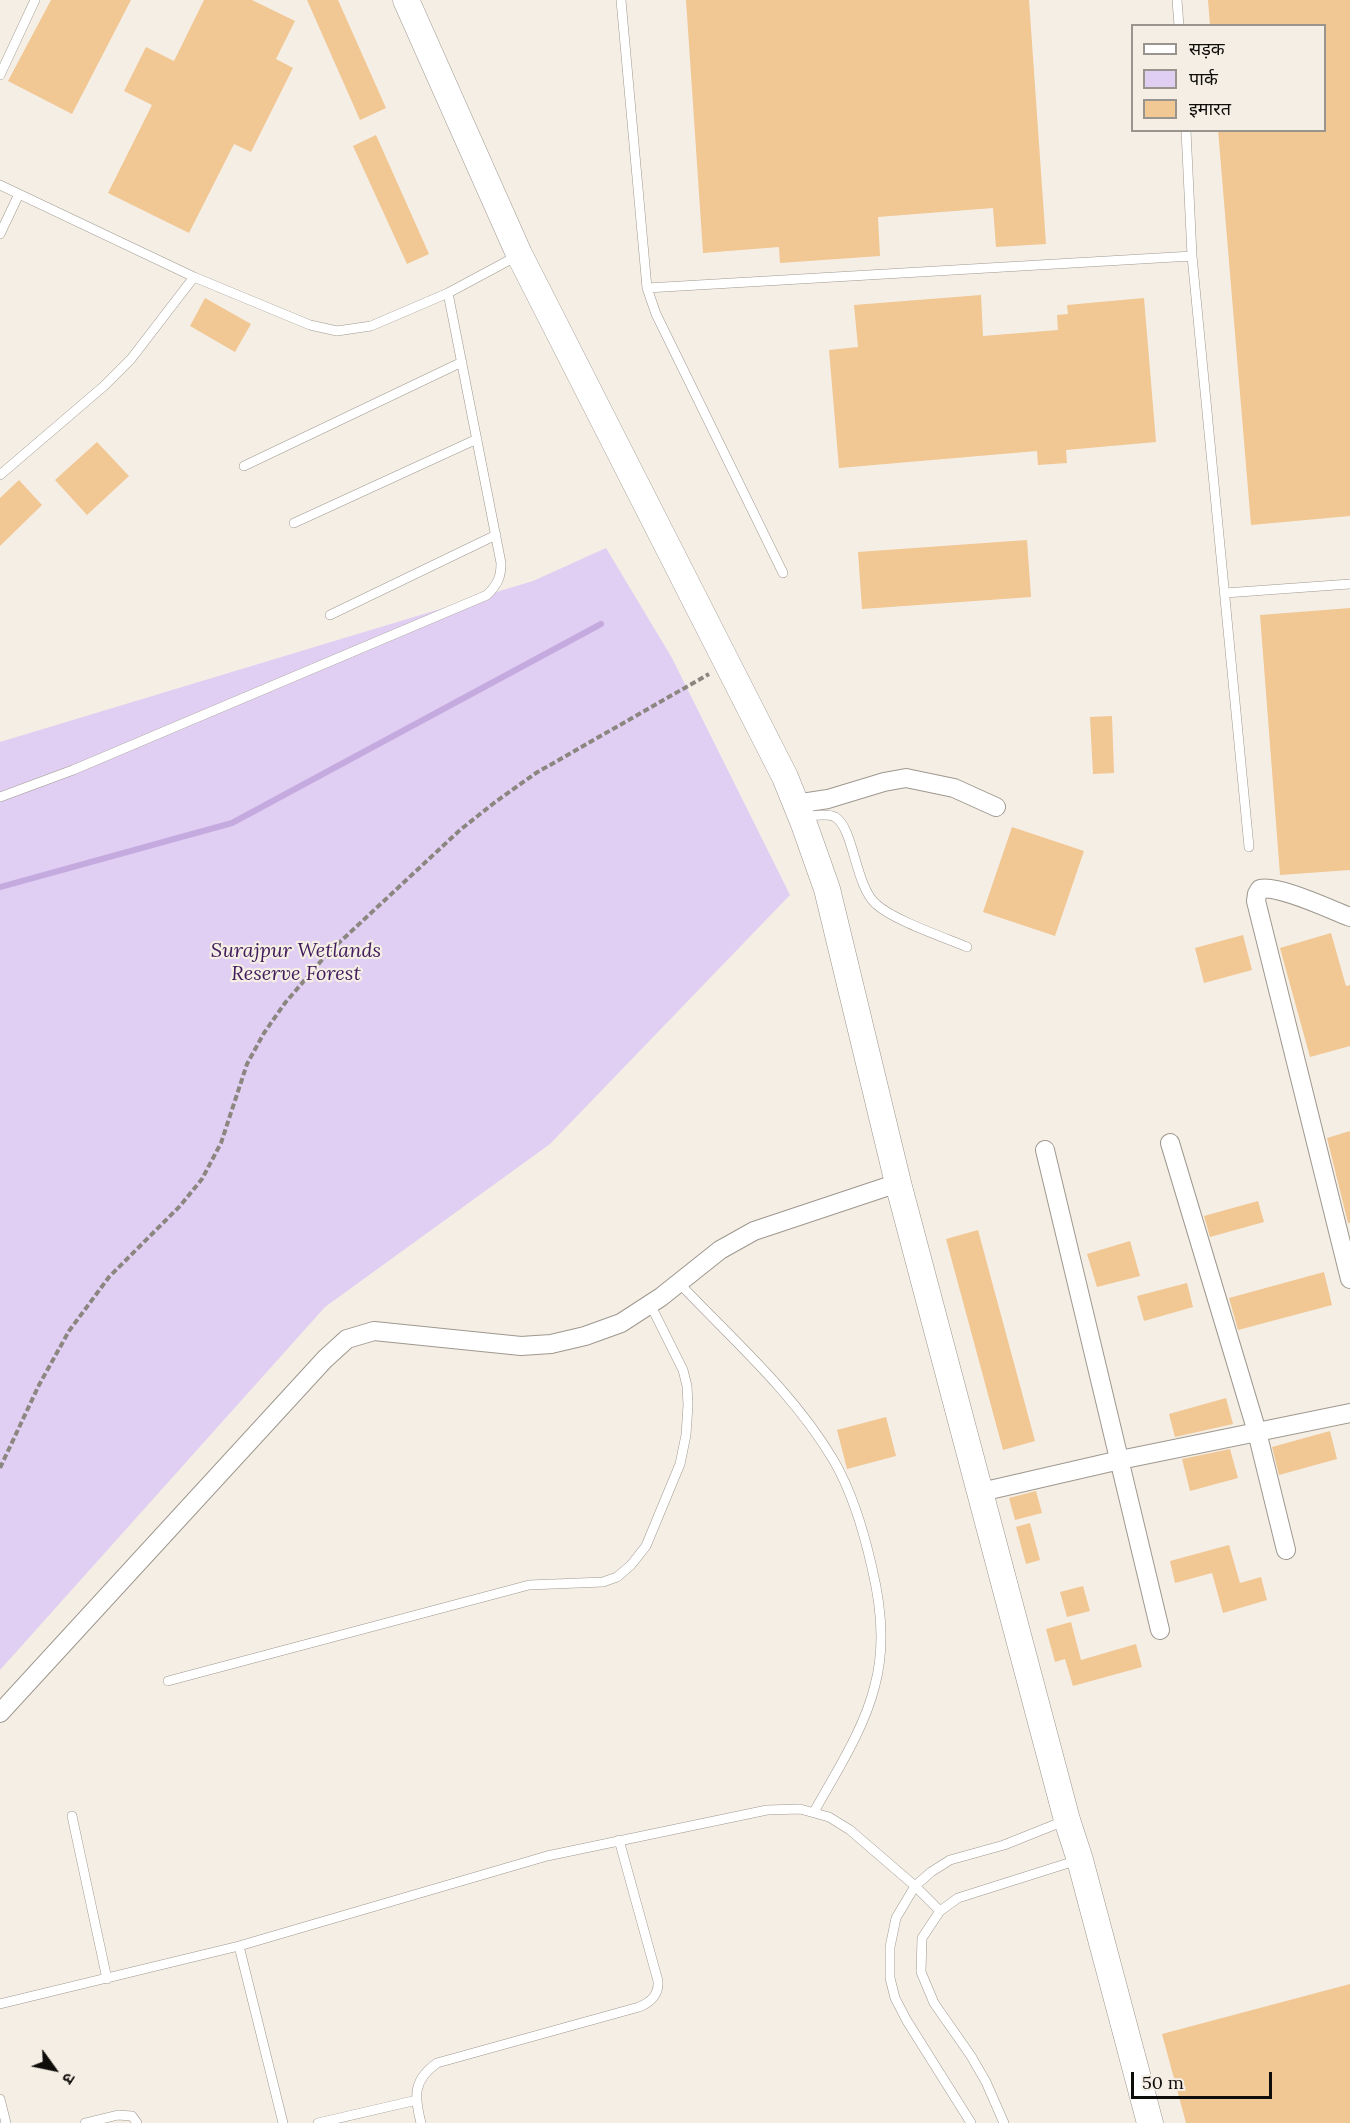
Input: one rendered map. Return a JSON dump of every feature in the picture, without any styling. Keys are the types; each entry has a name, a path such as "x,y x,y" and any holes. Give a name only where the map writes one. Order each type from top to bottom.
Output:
{"main road":[{"path":"406,0 519,254 785,777 826,889 898,1183 1066,1820 1080,1860 1150,2123"}],"street":[{"path":"798,810 884,782 906,778 954,788 996,807"},
{"path":"1350,917 1281,891 1267,888 1260,889 1257,894 1256,901 1350,1279"},
{"path":"1170,1143 1257,1432 1286,1550"},
{"path":"1045,1149 1160,1630"},
{"path":"0,1713 325,1359 347,1339 374,1331 521,1346 551,1344 585,1336 621,1323 679,1283 720,1250 754,1231 898,1183"},
{"path":"981,1492 1120,1460 1350,1413"}],"lane":[{"path":"0,75 35,0"},
{"path":"621,0 647,288 662,324 783,573"},
{"path":"1177,0 1179,24"},
{"path":"1186,132 1192,256 1249,847"},
{"path":"0,185 194,277 310,325 337,331 371,326 448,293 519,254"},
{"path":"0,234 19,194"},
{"path":"647,288 1192,256"},
{"path":"0,475 104,386 131,358 194,277"},
{"path":"0,796 73,770 487,595 501,577 501,563 448,293"},
{"path":"244,466 462,362"},
{"path":"294,523 477,440"},
{"path":"330,615 496,535"},
{"path":"1226,593 1350,584"},
{"path":"798,810 835,817 843,825 864,888 875,903 890,913 967,947"},
{"path":"679,1283 789,1397 809,1423 839,1472 856,1508 868,1551 879,1598 880,1649 875,1687 852,1742 814,1812"},
{"path":"168,1681 529,1585 603,1582 617,1577 631,1565 646,1546 680,1464 686,1435 688,1405 683,1370 650,1304"},
{"path":"0,2004 239,1946 547,1856 767,1810 800,1809 829,1816 850,1830 915,1886 940,1911"},
{"path":"72,1816 107,1979"},
{"path":"971,2123 895,1998 890,1978 890,1947 896,1918 915,1886 950,1860 1004,1845 1066,1820"},
{"path":"421,2123 417,2100 418,2081 425,2071 437,2063 639,2007 654,1997 658,1989 658,1981 619,1840"},
{"path":"1004,2123 986,2082 971,2056 933,2003 921,1972 922,1938 940,1911 958,1898 1080,1860"},
{"path":"239,1946 283,2123"},
{"path":"0,2099 6,2123"},
{"path":"318,2123 417,2100"},
{"path":"85,2123 118,2115 132,2116 137,2123"}],"path":[{"path":"0,1467 39,1385 69,1331 109,1277 180,1206 202,1179 221,1143 247,1064 285,1003 327,954 460,830 494,803 536,773 728,664"}],"green space":[{"name":"Surajpur Wetlands Reserve Forest","path":"606,548 672,658 790,895 550,1144 325,1307 0,1670 0,742 533,581"}],"building":[{"path":"51,0 131,0 72,114 8,81"},
{"path":"204,0 252,0 295,21 276,59 293,68 251,152 234,144 189,233 108,193 152,105 124,91 146,47 174,61"},
{"path":"307,0 338,0 386,108 360,120"},
{"path":"686,0 1029,0 1046,244 996,247 993,208 878,217 880,256 780,263 779,247 703,253"},
{"path":"1208,0 1350,0 1350,516 1251,525 1218,132 1326,132 1326,24 1210,24"},
{"path":"376,135 429,254 407,264 353,146"},
{"path":"981,295 983,336 1058,330 1057,315 1068,314 1067,305 1144,298 1156,442 1066,450 1067,463 1038,465 1037,451 839,468 829,350 858,347 854,305"},
{"path":"205,298 251,324 235,352 190,326"},
{"path":"97,442 129,476 87,515 55,480"},
{"path":"19,480 42,505 0,546 0,498"},
{"path":"1027,540 1031,597 862,609 858,552"},
{"path":"1350,608 1350,870 1280,875 1260,615"},
{"path":"1112,716 1114,773 1093,774 1090,717"},
{"path":"1012,827 1084,851 1055,936 983,912"},
{"path":"1331,933 1346,986 1350,985 1350,1046 1310,1057 1280,948"},
{"path":"1243,935 1252,970 1204,983 1195,948"},
{"path":"1350,1131 1350,1223 1348,1223 1327,1138"},
{"path":"1258,1201 1264,1222 1210,1237 1204,1216"},
{"path":"978,1230 1035,1441 1003,1450 946,1239"},
{"path":"1130,1241 1140,1276 1097,1287 1087,1254"},
{"path":"1324,1272 1332,1305 1238,1330 1229,1298"},
{"path":"1187,1283 1193,1307 1144,1321 1137,1296"},
{"path":"1226,1398 1233,1424 1175,1437 1169,1414"},
{"path":"886,1417 896,1456 847,1469 837,1430"},
{"path":"1330,1431 1337,1459 1279,1475 1272,1447"},
{"path":"1230,1449 1238,1478 1190,1491 1182,1459"},
{"path":"1036,1491 1042,1513 1015,1520 1009,1498"},
{"path":"1030,1523 1040,1560 1026,1564 1016,1527"},
{"path":"1229,1545 1240,1583 1261,1577 1267,1600 1223,1613 1212,1573 1175,1583 1170,1561"},
{"path":"1083,1586 1090,1611 1067,1617 1060,1592"},
{"path":"1071,1622 1081,1660 1136,1644 1142,1667 1073,1686 1065,1659 1055,1662 1046,1629"},
{"path":"1350,1984 1350,2123 1186,2123 1162,2034"}],"waterway":[{"path":"0,887 232,823 601,624"}]}
